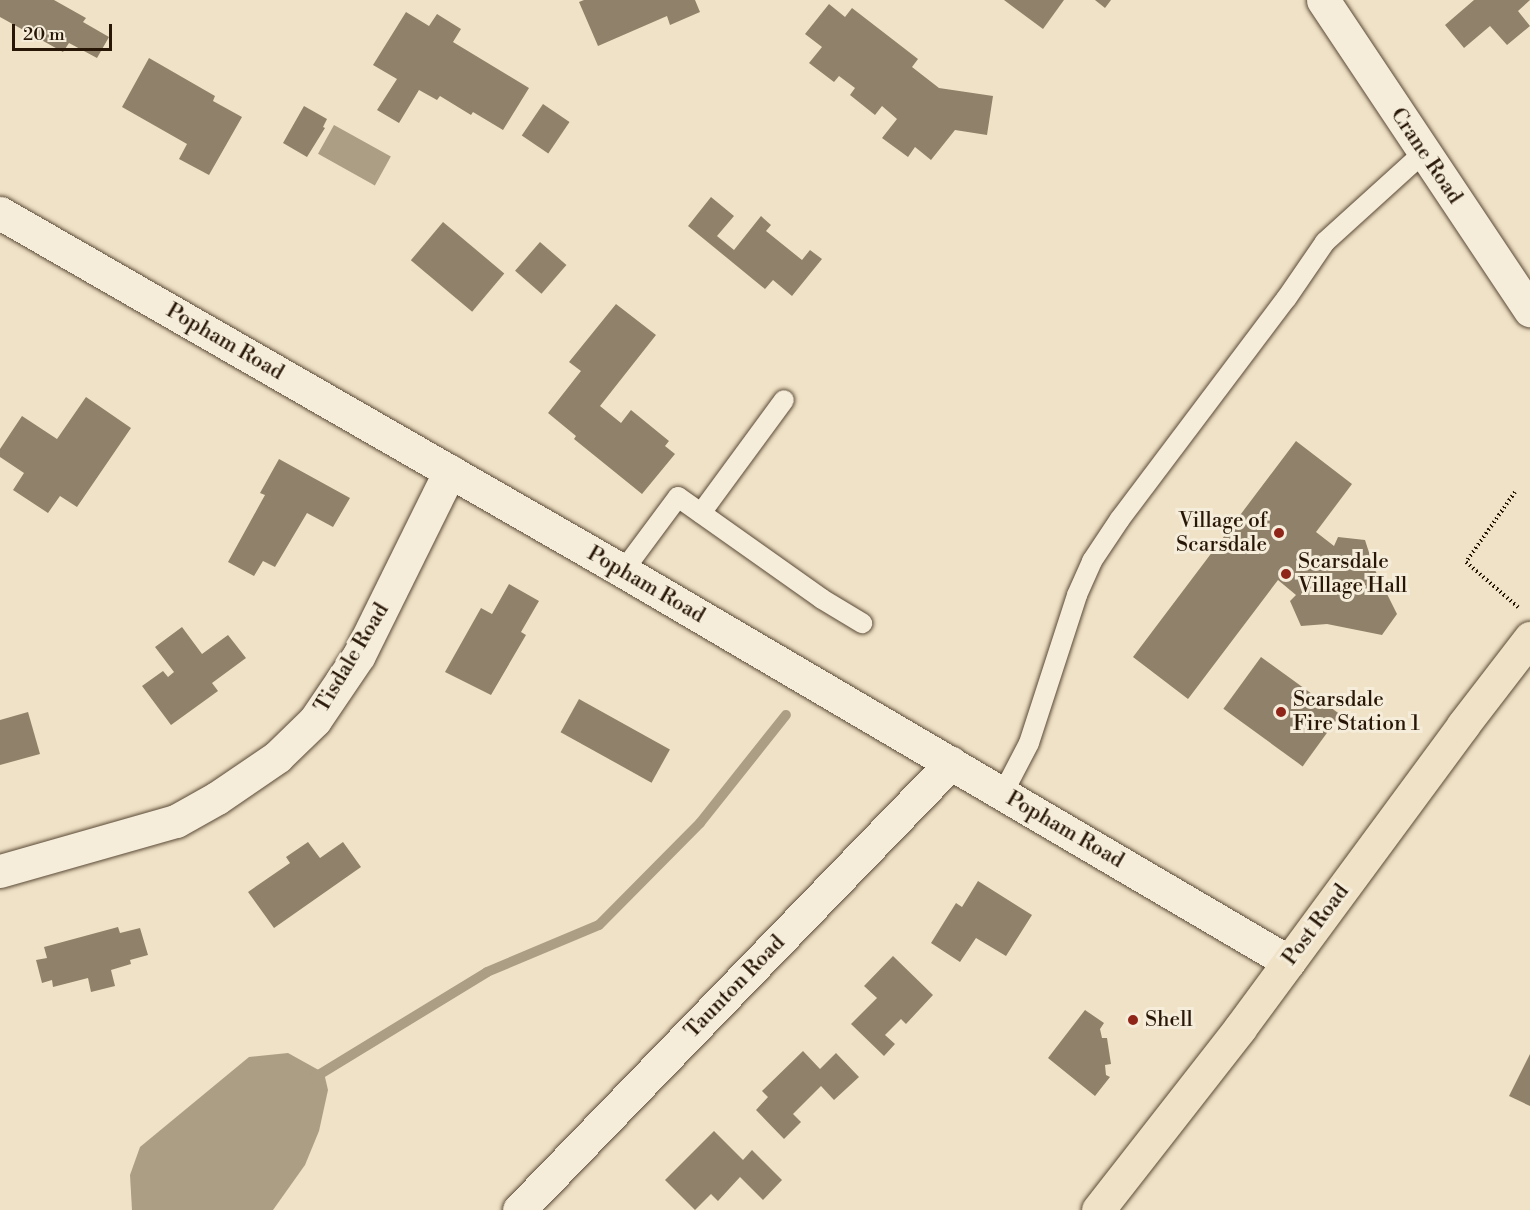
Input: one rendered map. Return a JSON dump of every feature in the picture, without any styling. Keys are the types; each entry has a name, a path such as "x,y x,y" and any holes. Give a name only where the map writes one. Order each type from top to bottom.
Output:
{"main road":[{"name":"Post Road","path":"1098,1210 1289,962 1463,724 1526,624"}],"street":[{"name":"Crane Road","path":"1323,0 1423,153 1530,310"},
{"name":"Popham Road","path":"0,213 623,571 1289,962"},
{"name":"Tisdale Road","path":"0,871 176,821 217,798 277,757 315,720 359,655 450,471"},
{"name":"Taunton Road","path":"519,1210 951,763"}],"lane":[{"path":"1003,794 1029,743 1077,595 1098,553 1325,242 1423,153"},
{"path":"701,513 784,400"},
{"path":"623,571 678,497 822,599 862,622"}],"path":[{"path":"1515,492 1466,562 1526,624"}],"shaded area":[{"path":"334,125 391,157 375,185 318,154"},
{"path":"288,1053 324,1073 328,1090 319,1131 305,1165 273,1210 132,1210 130,1175 140,1147 249,1057"}],"building":[{"path":"0,0 54,0 86,18 83,22 109,37 97,58 69,43 63,52 0,17"},
{"path":"584,0 695,0 700,12 670,25 667,16 598,46 579,2"},
{"path":"1004,0 1064,0 1043,29"},
{"path":"1095,0 1111,0 1105,8"},
{"path":"1474,0 1530,0 1518,11 1530,26 1507,45 1490,26 1464,48 1445,25"},
{"path":"829,4 845,17 852,8 918,59 912,67 939,88 993,96 987,135 955,130 931,160 915,147 908,157 882,138 897,119 882,106 875,115 850,95 855,88 839,76 834,82 809,63 822,47 805,34"},
{"path":"406,12 429,26 437,14 461,29 453,42 529,88 503,130 473,112 471,115 440,96 437,100 419,90 399,123 377,110 397,79 373,65"},
{"path":"149,58 215,96 213,101 242,117 209,175 179,159 187,144 122,107"},
{"path":"543,104 570,122 548,153 522,136"},
{"path":"304,106 327,119 323,127 325,128 307,157 283,143"},
{"path":"711,197 734,216 717,236 734,250 761,216 771,225 766,231 802,260 810,250 822,259 792,296 773,280 765,289 688,226"},
{"path":"443,222 504,273 472,312 411,260"},
{"path":"540,242 566,265 541,294 515,271"},
{"path":"616,304 656,335 600,406 621,423 631,410 669,441 665,446 675,454 642,494 574,439 576,436 548,413 581,371 569,362"},
{"path":"86,397 131,428 77,507 60,496 48,513 13,490 24,473 0,457 0,449 22,416 57,439"},
{"name":"Scarsdale Village Hall","path":"1296,441 1352,484 1316,532 1334,546 1338,537 1365,540 1374,568 1397,614 1382,635 1327,624 1301,626 1290,601 1296,595 1278,580 1188,699 1133,657"},
{"path":"279,459 350,498 333,527 307,513 275,567 263,561 254,576 228,562 265,495 260,493"},
{"path":"509,584 539,601 521,632 526,635 491,695 445,672 481,608 492,614"},
{"path":"182,627 202,654 228,635 246,658 212,683 218,691 171,725 142,686 163,671 168,677 174,672 155,647"},
{"name":"Scarsdale Fire Station 1","path":"1261,657 1340,715 1303,766 1223,709"},
{"path":"579,699 670,749 652,783 561,732"},
{"path":"28,712 40,754 0,765 0,720"},
{"path":"308,842 320,858 343,842 361,867 274,928 248,892 290,863 286,857"},
{"path":"978,881 1032,915 1006,956 976,938 960,962 931,943 956,903 962,907"},
{"path":"118,927 120,933 140,928 148,955 130,960 131,964 111,970 115,986 91,992 88,978 53,987 52,980 42,983 36,960 47,958 44,947"},
{"path":"893,956 933,995 906,1024 901,1019 885,1035 895,1044 884,1056 851,1024 877,998 864,986"},
{"path":"1085,1010 1104,1023 1100,1029 1102,1038 1107,1038 1111,1064 1105,1065 1106,1075 1110,1077 1095,1096 1048,1058"},
{"path":"803,1051 820,1069 836,1053 859,1077 834,1100 821,1086 793,1114 801,1122 784,1139 756,1110 768,1097 762,1091"},
{"path":"1530,1054 1530,1106 1509,1096"},
{"path":"714,1131 743,1160 752,1150 782,1180 763,1200 740,1177 718,1201 711,1194 695,1210 665,1180"}],"waterway":[{"path":"312,1079 487,972 599,925 700,823 786,715"}],"place":[{"name":"Village of Scarsdale","path":"1279,533"},
{"name":"Scarsdale Village Hall","path":"1286,574"},
{"name":"Scarsdale Fire Station 1","path":"1281,712"},
{"name":"Shell","path":"1133,1020"}]}
